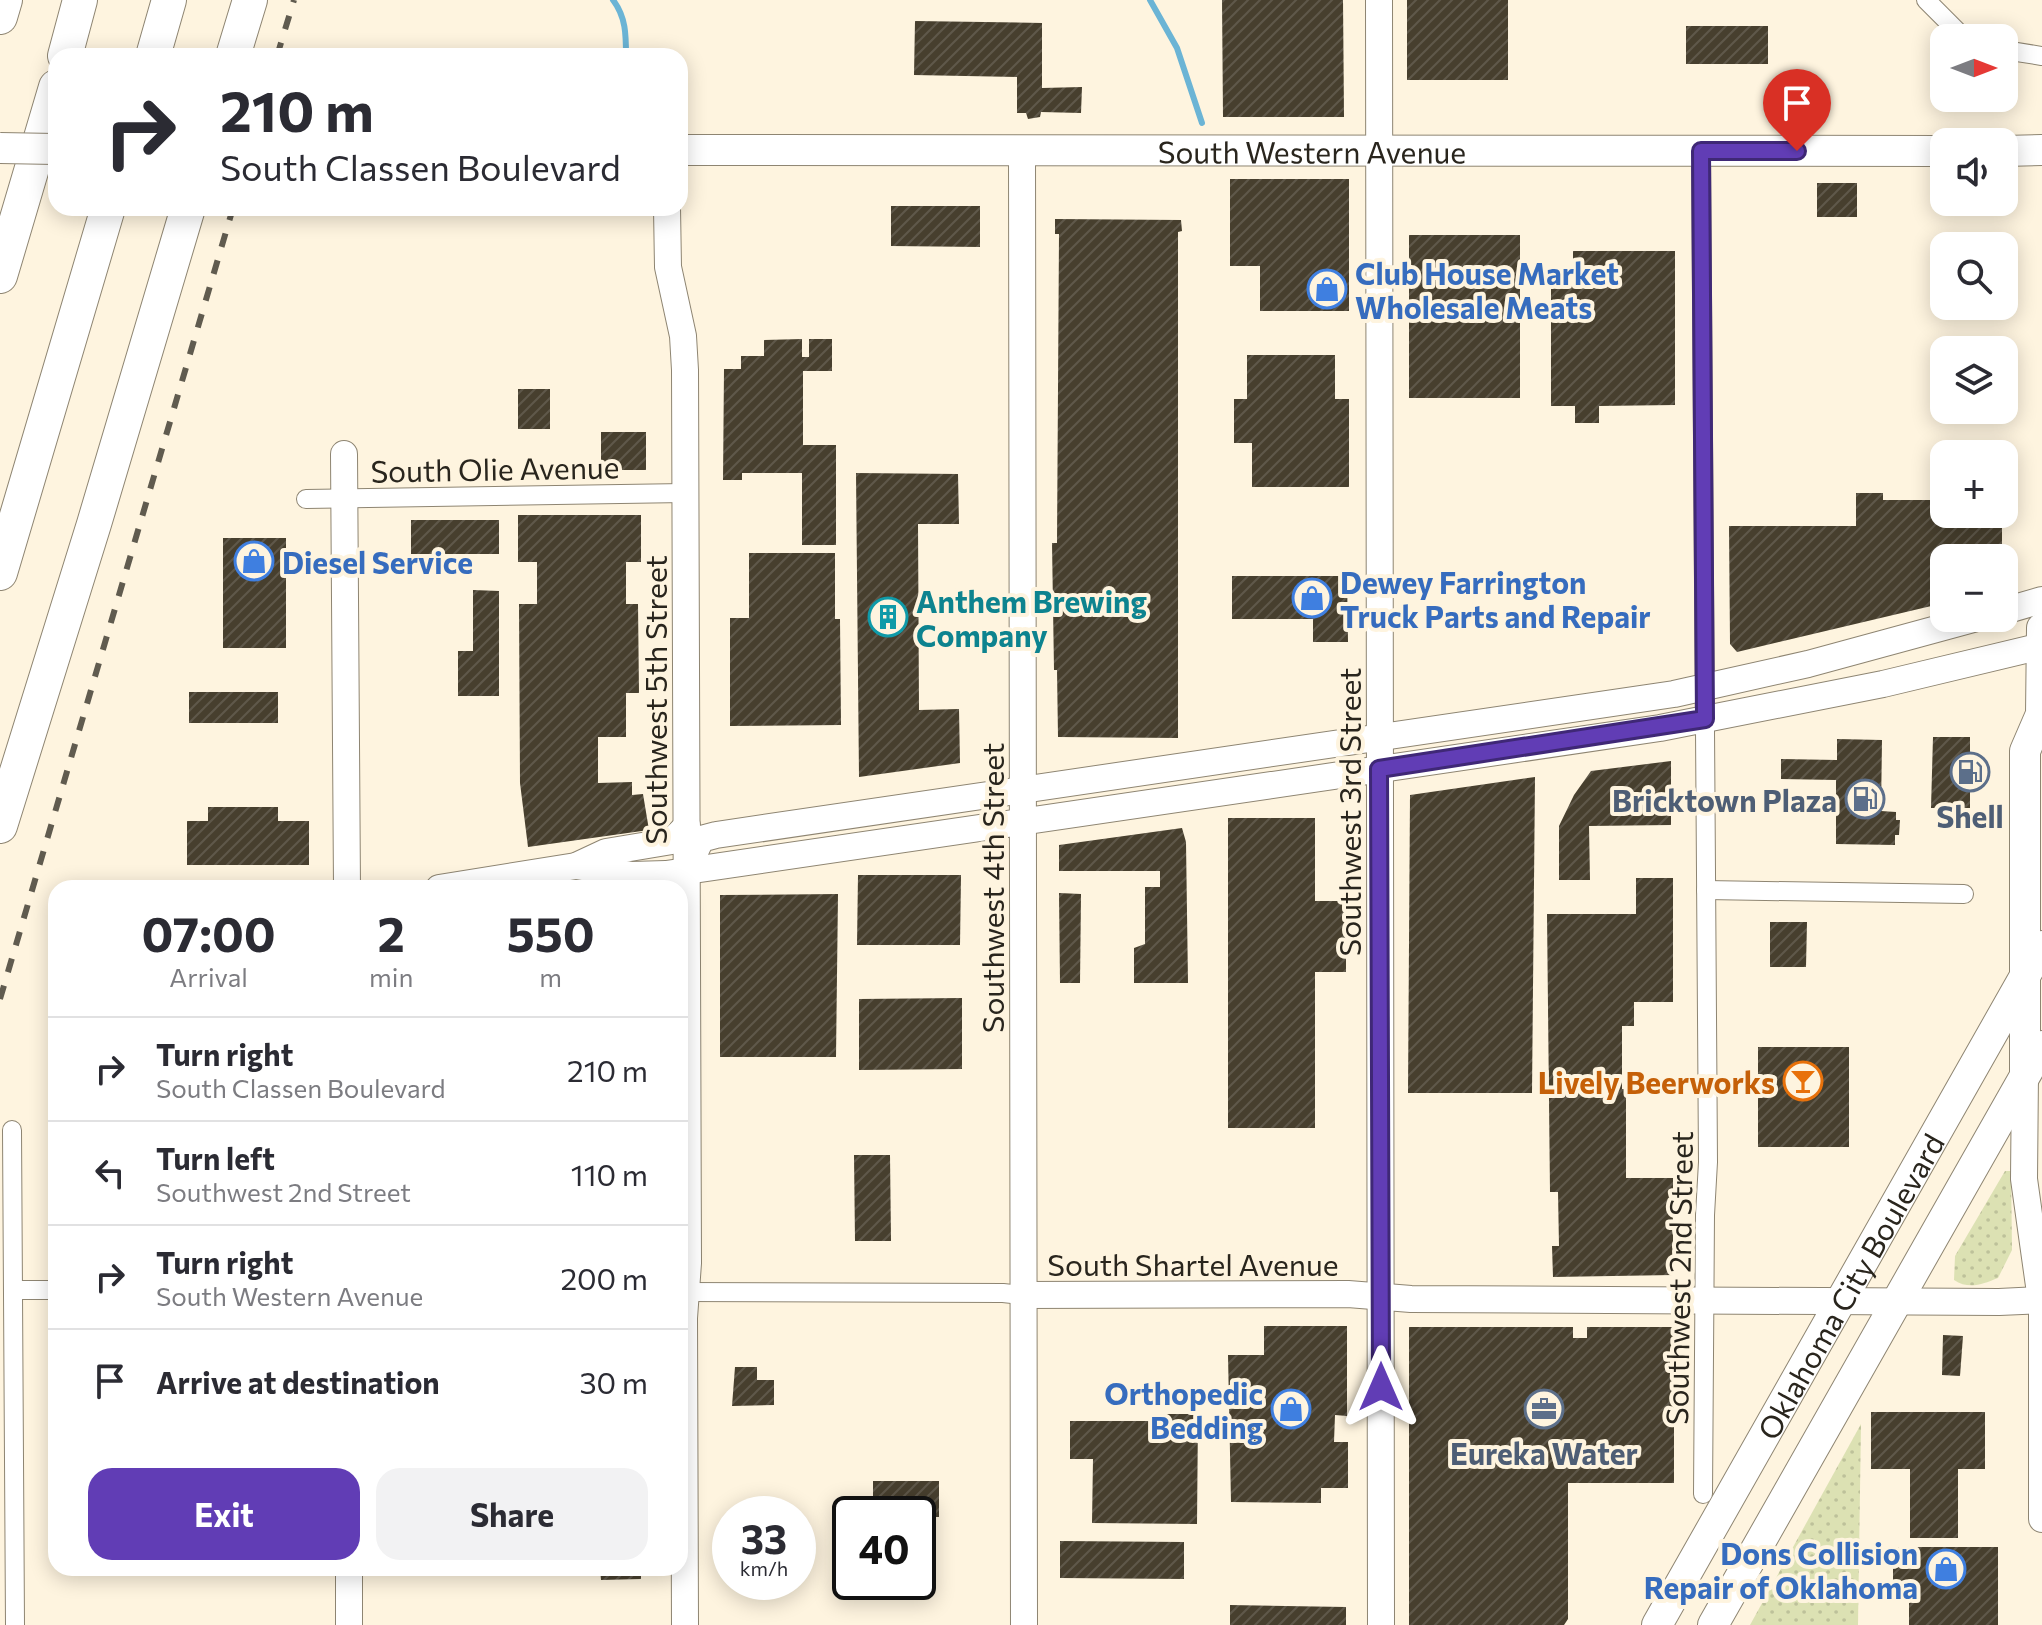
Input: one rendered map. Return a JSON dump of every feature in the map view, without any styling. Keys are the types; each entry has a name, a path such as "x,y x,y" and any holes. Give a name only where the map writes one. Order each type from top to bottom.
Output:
{"highway":[{"path":"0,17 5,0"},
{"path":"67,48 80,0"},
{"path":"155,48 169,0"},
{"path":"235,48 250,0"},
{"path":"0,276 48,114"},
{"path":"0,573 106,216"},
{"path":"0,826 99,509 186,216"}],"main road":[{"path":"0,148 48,149"},
{"name":"South Western Avenue","path":"688,150 1930,151"},
{"path":"2018,151 2042,150"},
{"path":"2025,1073 2025,751 2042,715 2042,628"},
{"name":"Oklahoma City Boulevard","path":"1657,1625 2042,946"},
{"name":"Oklahoma City Boulevard","path":"1713,1625 2042,1046"}],"street":[{"name":"Southwest 3rd Street","path":"1379,0 1381,1625"},
{"path":"1926,0 1950,24"},
{"path":"2018,52 2042,56"},
{"name":"Southwest 4th Street","path":"1022,151 1024,1625"},
{"name":"Southwest 2nd Street","path":"1701,151 1708,1162 1703,1494"},
{"name":"Southwest 5th Street","path":"667,216 668,267 684,348 687,880"},
{"path":"344,454 347,880"},
{"name":"South Olie Avenue","path":"306,499 685,493"},
{"path":"2018,607 2042,600"},
{"path":"687,871 701,839 716,835 1674,694 1808,664 1930,631"},
{"path":"576,866 643,875 687,871 1379,769 1705,719 1883,684 2042,646"},
{"path":"489,880 576,866 606,852 672,841 687,826"},
{"path":"1706,890 1964,894"},
{"path":"2025,1073 2024,1179 2042,1300"},
{"path":"12,1130 15,1625"},
{"path":"13,1290 48,1290"},
{"name":"South Shartel Avenue","path":"688,1292 1348,1294 1550,1300 2042,1300"},
{"path":"2042,1293 2042,1519"},
{"path":"349,1576 349,1625"},
{"name":"Southwest 5th Street","path":"685,1576 685,1625"}],"green space":[{"path":"2005,1171 2011,1171 2012,1250 1998,1278 1965,1285 1954,1280 1955,1256"},
{"path":"1861,1424 1858,1625 1750,1625"}],"building":[{"path":"1222,0 1343,0 1344,117 1223,117"},
{"path":"1407,0 1508,0 1508,80 1407,80"},
{"path":"915,21 1042,23 1042,88 1082,87 1081,113 1041,112 1040,117 1028,119 1026,113 1017,113 1017,77 914,75"},
{"path":"1686,26 1768,26 1768,64 1686,64"},
{"path":"1230,179 1349,179 1349,311 1260,311 1260,266 1230,266"},
{"path":"1817,183 1857,183 1857,217 1817,217"},
{"path":"891,206 980,206 980,247 891,246"},
{"path":"1055,219 1181,220 1182,231 1178,232 1178,738 1058,737 1052,543 1057,543 1059,234 1055,234"},
{"path":"1409,235 1520,235 1520,398 1409,398"},
{"path":"1573,251 1675,251 1675,405 1599,406 1599,423 1575,423 1575,406 1551,406 1551,275 1573,275"},
{"path":"802,339 802,357 809,357 809,339 832,339 832,371 803,371 803,445 836,445 836,545 802,545 802,473 742,473 742,480 723,480 724,369 741,369 741,356 764,356 764,340"},
{"path":"1247,355 1335,355 1335,399 1349,399 1349,487 1252,487 1252,443 1234,443 1234,399 1247,399"},
{"path":"518,389 550,389 550,429 518,429"},
{"path":"601,432 646,432 646,470 601,470"},
{"name":"Anthem Brewing Company","path":"856,473 958,474 959,524 918,524 919,710 959,709 960,763 859,777"},
{"path":"1856,493 1883,493 1883,500 1930,500 1930,528 2002,528 2002,544 1930,544 1930,606 1737,652 1730,644 1729,526 1856,526"},
{"path":"518,515 641,515 641,562 626,562 626,604 638,604 639,693 626,693 626,737 598,737 598,783 632,782 632,795 643,794 649,830 528,847 520,783 519,604 537,604 537,562 518,562"},
{"path":"411,520 499,520 499,554 411,554"},
{"path":"223,538 286,538 286,648 223,648"},
{"path":"749,553 835,553 835,619 840,619 841,725 730,726 730,618 749,618"},
{"path":"1232,576 1347,576 1348,642 1313,642 1313,619 1232,619"},
{"path":"473,590 499,591 499,696 458,696 458,651 473,651"},
{"path":"189,692 278,692 278,723 189,723"},
{"path":"1933,737 1970,737 1970,808 1931,808"},
{"path":"1837,739 1882,740 1881,811 1896,812 1896,820 1900,820 1895,845 1836,844 1836,780 1781,779 1781,759 1837,760"},
{"path":"1671,761 1671,825 1589,826 1590,880 1559,880 1559,826 1574,795 1591,771"},
{"path":"1535,777 1532,1093 1408,1093 1410,795"},
{"path":"208,807 278,807 278,821 309,821 309,865 187,865 187,821 208,821"},
{"path":"1228,818 1315,818 1315,901 1346,901 1346,972 1315,972 1315,1128 1228,1128"},
{"path":"1182,828 1186,842 1188,983 1134,983 1134,948 1145,944 1145,887 1160,887 1160,871 1059,871 1059,845"},
{"path":"858,875 961,875 960,945 857,945"},
{"path":"1636,878 1673,878 1673,1002 1634,1002 1634,1026 1622,1026 1626,1178 1673,1178 1673,1275 1553,1277 1552,1246 1559,1246 1558,1192 1550,1192 1547,914 1636,914"},
{"path":"1059,893 1081,894 1080,983 1060,983"},
{"path":"838,894 836,1057 720,1057 720,895"},
{"path":"1770,922 1807,922 1806,967 1770,967"},
{"path":"962,998 962,1069 859,1070 859,999"},
{"name":"Lively Beerworks","path":"1758,1047 1849,1047 1849,1147 1758,1147"},
{"path":"854,1155 890,1155 891,1241 855,1241"},
{"name":"Orthopedic Bedding","path":"1264,1326 1347,1326 1347,1416 1335,1415 1334,1442 1348,1442 1348,1488 1321,1488 1321,1503 1231,1502 1228,1355 1264,1355"},
{"name":"Eureka Water","path":"1409,1327 1573,1327 1573,1338 1587,1338 1587,1327 1674,1327 1674,1483 1568,1483 1568,1619 1564,1625 1409,1625"},
{"path":"1943,1335 1963,1336 1960,1376 1942,1375"},
{"path":"735,1367 757,1367 757,1380 774,1380 774,1405 732,1406"},
{"path":"1871,1412 1985,1412 1985,1469 1958,1469 1958,1538 1910,1538 1910,1469 1871,1469"},
{"path":"1154,1414 1198,1414 1197,1524 1092,1523 1093,1459 1070,1459 1070,1421 1154,1421"},
{"path":"873,1481 939,1481 939,1517 936,1517 936,1496 873,1496"},
{"path":"1060,1541 1184,1542 1184,1579 1060,1578"},
{"name":"Dons Collision Repair of Oklahoma","path":"1893,1547 1998,1547 1998,1625 1909,1625 1909,1592 1893,1592"},
{"path":"601,1576 641,1576 641,1579 601,1580"},
{"path":"1230,1605 1346,1607 1346,1625 1230,1625"}],"waterway":[{"path":"613,0 623,20 626,48"},
{"path":"1150,0 1177,48 1202,123"}],"railway":[{"path":"279,48 294,0"},
{"path":"0,999 231,216"}],"place":[{"name":"Club House Market Wholesale Meats","path":"1327,289"},
{"name":"Diesel Service","path":"254,561"},
{"name":"Dewey Farrington Truck Parts and Repair","path":"1312,598"},
{"name":"Anthem Brewing Company","path":"888,617"},
{"name":"Shell","path":"1970,772"},
{"name":"Bricktown Plaza","path":"1865,799"},
{"name":"Lively Beerworks","path":"1803,1081"},
{"name":"Orthopedic Bedding","path":"1291,1409"},
{"name":"Eureka Water","path":"1544,1409"},
{"name":"Dons Collision Repair of Oklahoma","path":"1946,1569"}],"route":[{"path":"1381,1387 1379,769 1705,719 1701,151 1797,151"}]}
